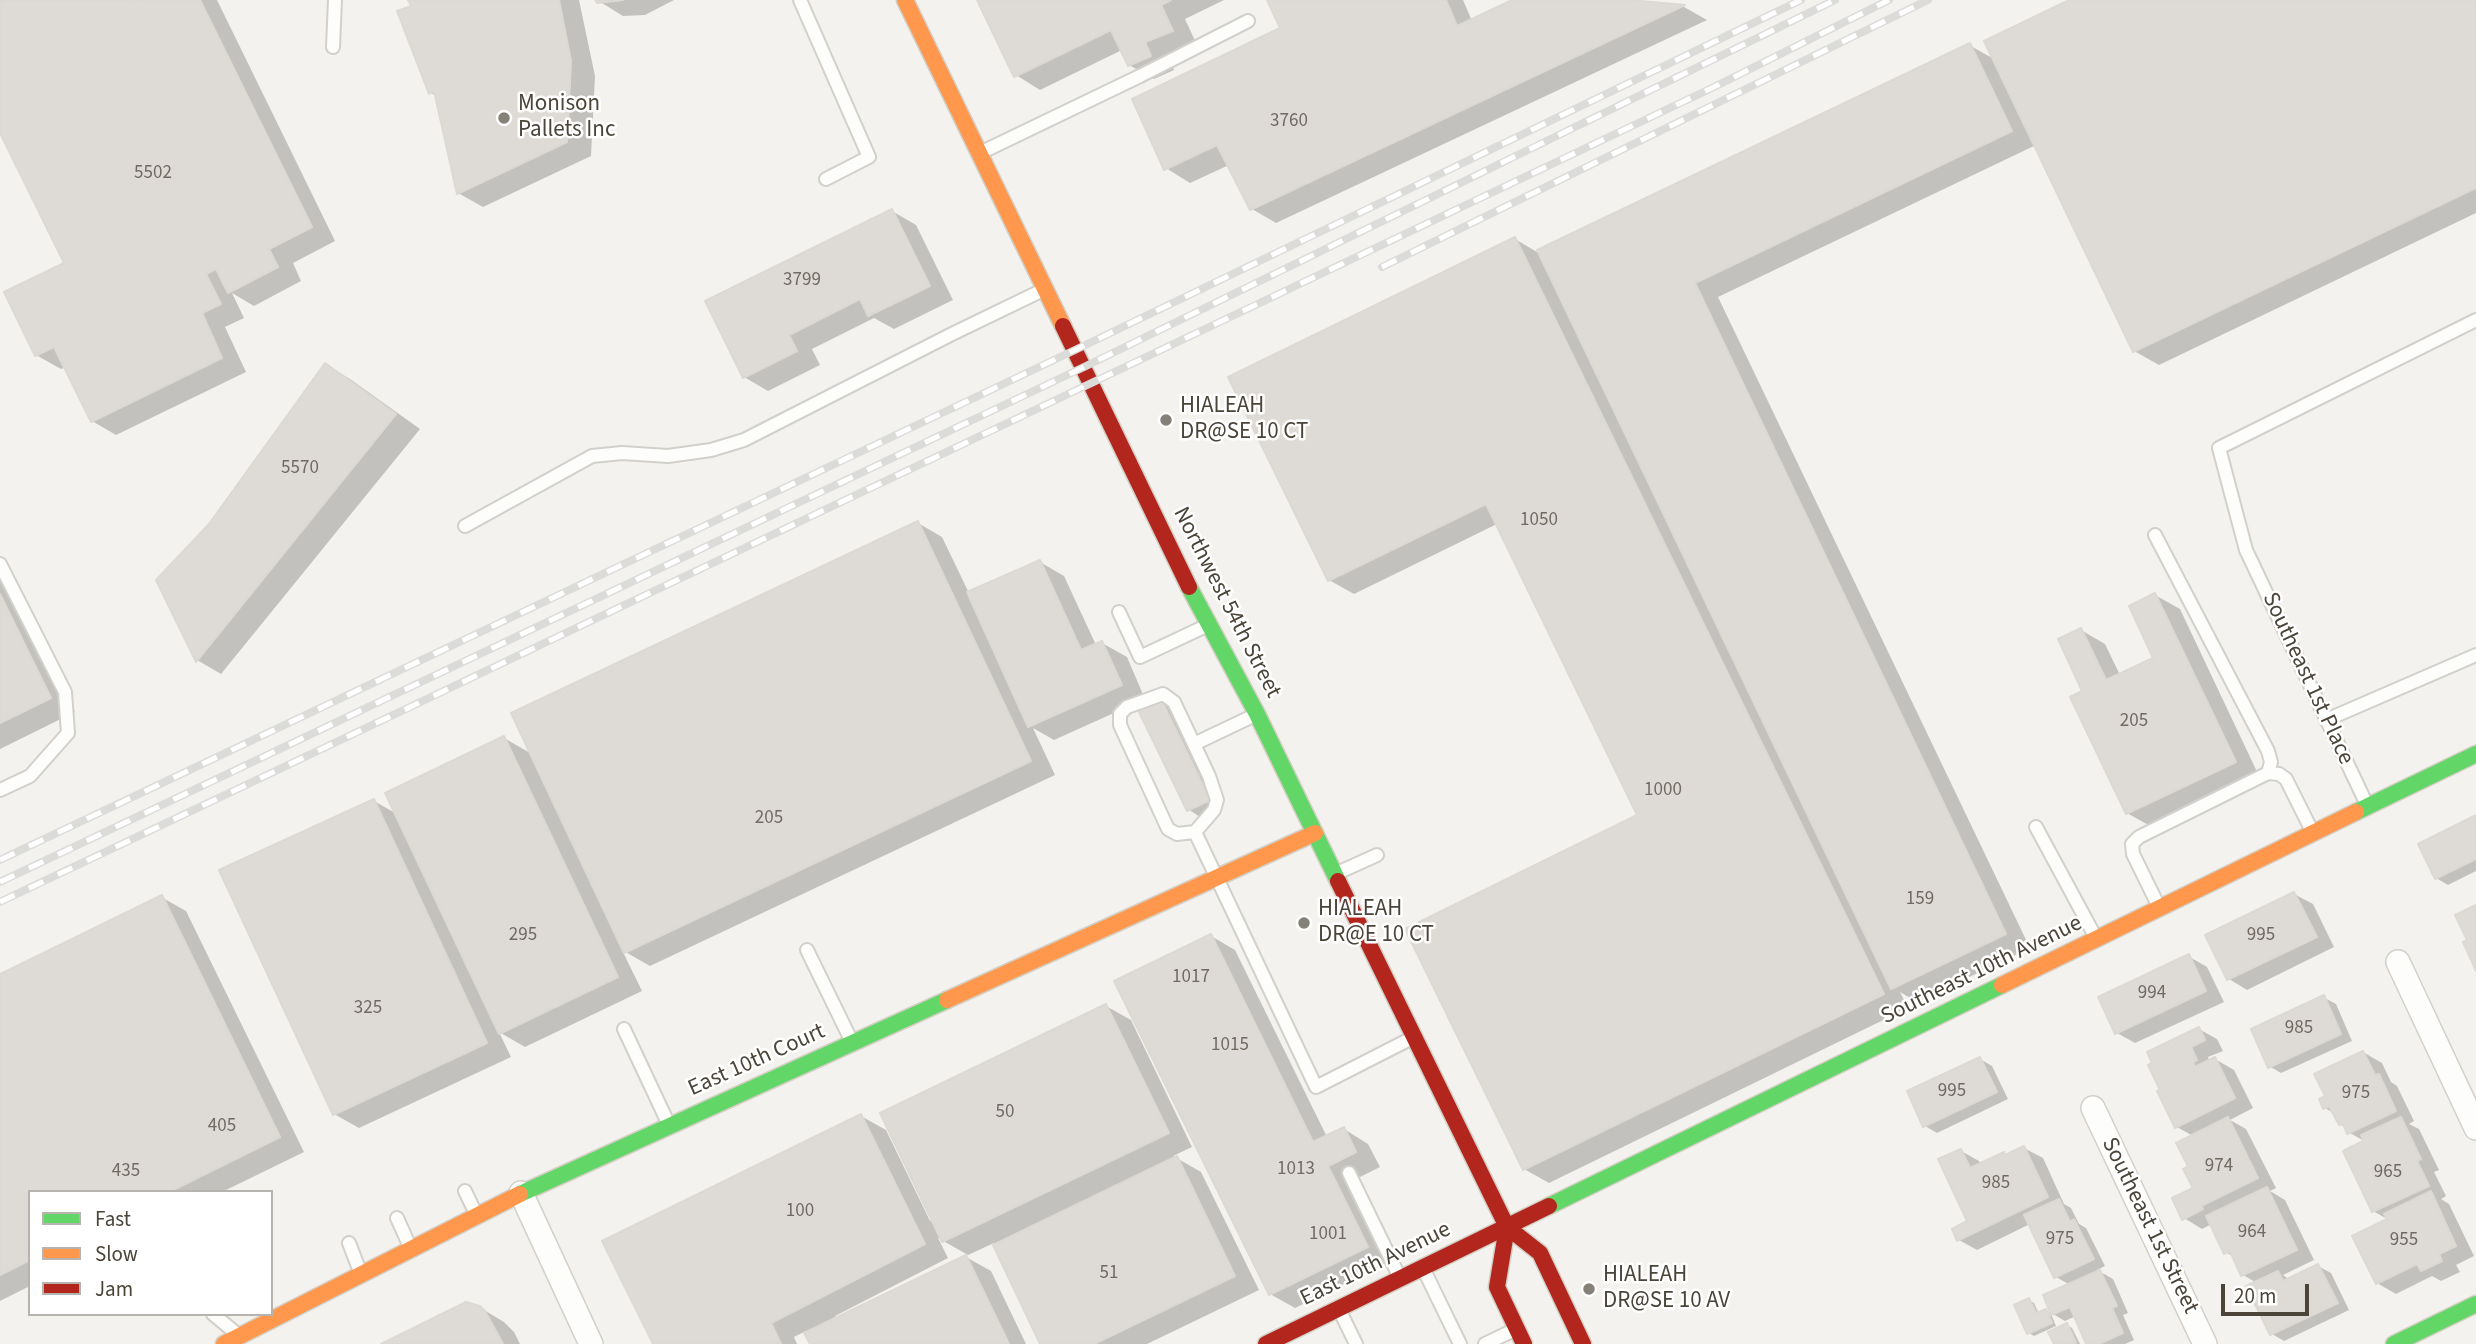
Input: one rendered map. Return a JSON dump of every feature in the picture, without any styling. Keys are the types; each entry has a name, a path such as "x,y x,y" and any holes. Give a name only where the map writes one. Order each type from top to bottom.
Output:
{"street":[{"name":"Northwest 54th Street","path":"905,0 1209,625 1257,714 1507,1227 1540,1253 1583,1344"},
{"name":"Southeast 10th Avenue","path":"1507,1227 2476,754"},
{"name":"East 10th Court","path":"224,1344 521,1193 1315,833"},
{"path":"2398,962 2476,1128"},
{"name":"Southeast 1st Street","path":"2093,1108 2206,1344"},
{"path":"521,1193 592,1344"},
{"name":"East 10th Avenue","path":"1266,1344 1507,1227"},
{"path":"1507,1227 1497,1287 1524,1344"},
{"path":"2394,1344 2476,1304"}],"lane":[{"path":"333,47 335,0"},
{"path":"800,0 869,157 826,179"},
{"path":"979,153 1248,21"},
{"path":"466,526 592,456 622,453 668,456 711,450 744,439 1046,289"},
{"name":"Southeast 1st Place","path":"2368,808 2246,550 2220,448 2476,320"},
{"path":"2155,535 2268,751 2271,762 2268,773"},
{"path":"0,564 65,692 68,733 30,776 0,790"},
{"path":"1119,612 1140,657 1209,625"},
{"path":"2326,720 2476,655"},
{"path":"1163,694 1174,702 1217,800 1214,810 1195,832 1177,834 1168,829 1120,725 1120,714 1128,707 1163,694"},
{"path":"1194,744 1257,714"},
{"path":"2160,909 2133,854 2132,845 2139,837 2268,773 2278,774 2286,779 2313,834"},
{"path":"2036,827 2097,940"},
{"path":"1195,832 1316,1087 1414,1037"},
{"path":"1335,874 1377,855"},
{"path":"807,950 852,1043"},
{"path":"624,1029 669,1126"},
{"path":"1349,1173 1401,1279"},
{"path":"465,1191 477,1216"},
{"path":"397,1218 411,1249"},
{"path":"348,1243 361,1274"},
{"path":"1422,1268 1460,1344"},
{"path":"1339,1309 1356,1344"},
{"path":"215,1316 240,1336"},
{"path":"1485,1344 1517,1328"}],"building":[{"path":"200,0 312,227 269,249 278,267 228,293 216,269 206,274 221,304 202,313 222,358 91,422 54,347 35,356 4,292 64,263 0,133 0,1"},
{"name":"Monison Pallets Inc","path":"408,0 559,0 571,61 567,142 457,194 434,91 429,94 397,11 411,6"},
{"path":"595,0 623,0 597,3"},
{"path":"977,0 1171,0 1161,5 1173,31 1145,42 1151,56 1128,66 1111,30 1014,77"},
{"path":"1267,0 1446,0 1457,26 1512,0 1630,0 1685,5 1250,210 1217,145 1164,170 1132,99 1280,28"},
{"path":"2069,0 2476,0 2476,188 2133,352 1984,41"},
{"path":"1970,43 2012,131 1695,283 2006,934 1891,989 1537,250"},
{"path":"892,209 930,286 868,316 860,299 789,335 797,351 743,378 705,301"},
{"path":"1515,237 1884,994 1523,1170 1405,929 1637,815 1486,504 1328,581 1228,377"},
{"path":"325,363 396,414 196,662 156,580 209,524"},
{"path":"918,521 1031,761 624,953 511,713"},
{"path":"1040,560 1081,650 1102,641 1122,685 1028,727 967,592"},
{"path":"2155,593 2236,762 2126,814 2070,697 2082,691 2058,639 2081,628 2106,680 2153,658 2129,606"},
{"path":"0,594 51,698 0,723"},
{"path":"1161,699 1210,800 1187,811 1138,710"},
{"path":"504,736 618,977 499,1034 385,793"},
{"path":"374,799 487,1043 333,1115 219,870"},
{"path":"2476,815 2476,859 2435,879 2418,844"},
{"path":"2294,892 2317,937 2227,980 2205,935"},
{"path":"162,895 280,1137 173,1190 28,1190 28,1261 0,1275 0,974"},
{"path":"2476,905 2476,971 2463,942 2467,940 2455,915"},
{"path":"1211,934 1313,1142 1344,1127 1356,1152 1328,1166 1368,1247 1269,1295 1114,981"},
{"path":"2189,954 2206,991 2115,1034 2098,997"},
{"path":"2324,995 2341,1034 2268,1068 2251,1029"},
{"path":"1106,1004 1169,1133 942,1242 880,1113"},
{"path":"2199,1027 2205,1040 2191,1047 2197,1060 2193,1062 2195,1067 2215,1057 2235,1098 2175,1128 2157,1091 2160,1090 2148,1065 2152,1063 2147,1052"},
{"path":"2363,1051 2375,1075 2379,1074 2396,1111 2347,1134 2329,1106 2323,1109 2319,1099 2325,1096 2314,1074"},
{"path":"1980,1057 1997,1092 1923,1127 1907,1091"},
{"path":"861,1114 925,1244 771,1323 781,1344 653,1344 602,1241"},
{"path":"2228,1117 2258,1178 2201,1206 2203,1209 2182,1220 2172,1198 2193,1188 2183,1169 2188,1166 2176,1143"},
{"path":"2401,1117 2421,1159 2417,1161 2429,1186 2372,1212 2343,1151 2363,1141 2361,1135"},
{"path":"2024,1146 2048,1197 1957,1241 1952,1229 1967,1221 1938,1159 1961,1149 1970,1168"},
{"path":"1177,1156 1235,1276 1094,1344 1040,1344 993,1245"},
{"path":"2267,1187 2297,1250 2241,1276 2230,1251 2224,1254 2206,1216"},
{"path":"2431,1191 2456,1246 2439,1254 2442,1261 2421,1271 2417,1264 2376,1284 2352,1236 2387,1219 2384,1214"},
{"path":"2059,1199 2070,1222 2074,1219 2094,1259 2054,1278 2024,1215"},
{"path":"966,1255 1009,1344 810,1344 804,1333"},
{"path":"2318,1264 2338,1303 2270,1335 2246,1286 2278,1271 2283,1281"},
{"path":"2100,1270 2117,1306 2112,1308 2123,1333 2099,1344 2086,1344 2070,1307 2051,1315 2043,1295"},
{"path":"2029,1298 2036,1313 2046,1309 2052,1323 2027,1334 2014,1305"},
{"path":"466,1302 480,1306 485,1311 503,1344 381,1344"},
{"path":"2067,1323 2076,1343 2054,1344 2048,1332"}],"railway":[{"path":"0,860 1075,350 1801,0"},
{"path":"0,882 1084,367 1835,0"},
{"path":"0,902 1714,87 1889,0"},
{"path":"1382,267 1928,0"}],"traffic: fast":[{"path":"1189,587 1257,714 1338,881"},
{"path":"2356,812 2476,754"},
{"path":"1549,1206 2002,985"},
{"path":"520,1194 947,1000"},
{"path":"2394,1344 2476,1304"}],"traffic: slow":[{"path":"905,0 1063,326"},
{"path":"2002,985 2356,812"},
{"path":"947,1000 1315,833"},
{"path":"224,1344 520,1194"}],"traffic: jam":[{"path":"1063,326 1189,587"},
{"path":"1338,881 1507,1227 1540,1253 1583,1344"},
{"path":"1266,1344 1549,1206"},
{"path":"1507,1227 1497,1287 1524,1344"}],"place":[{"name":"Monison Pallets Inc","path":"504,118"},
{"name":"HIALEAH DR@SE 10 CT","path":"1166,420"},
{"name":"HIALEAH DR@E 10 CT","path":"1304,923"},
{"name":"HIALEAH DR@SE 10 AV","path":"1589,1289"}]}
